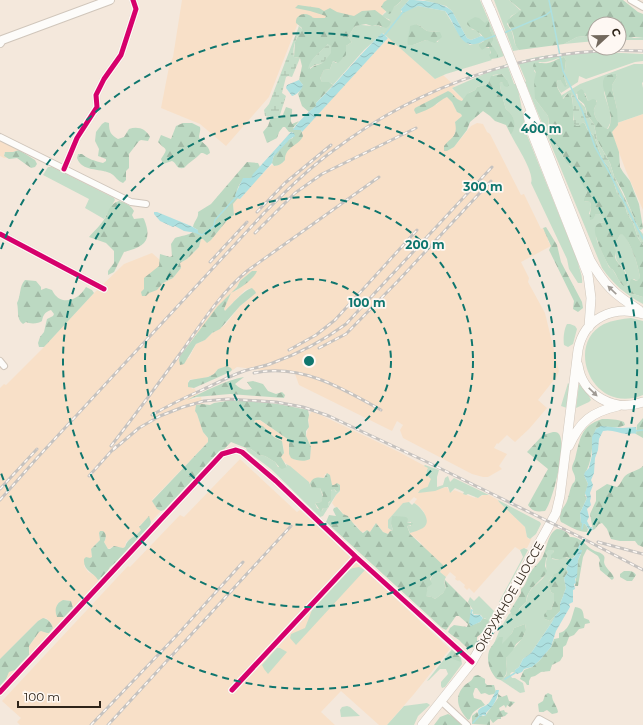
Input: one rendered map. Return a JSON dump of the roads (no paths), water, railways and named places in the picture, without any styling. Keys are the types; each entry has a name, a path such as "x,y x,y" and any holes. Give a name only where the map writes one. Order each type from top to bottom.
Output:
{"main road":[{"path":"486,0 521,84 590,260 597,272 612,291 643,313"},
{"path":"521,84 531,130 588,275 591,298 589,327"},
{"path":"566,455 581,340 589,327 598,319 611,312 626,310 643,313"},
{"path":"578,358 581,377 589,389 597,397 619,405"},
{"path":"566,455 574,436 584,422 593,414 619,405 632,405 643,402"},
{"name":"ОКРУЖНОЕ ШОССЕ","path":"422,725 472,662 556,512 566,455"}],"street":[{"path":"1,39 110,0"},
{"path":"64,169 77,138 97,107 96,95 104,79 121,55 136,9 133,0"},
{"path":"631,0 643,7"},
{"path":"0,137 131,202 146,204"},
{"path":"0,234 104,289"},
{"path":"0,692 222,454 236,450 242,452 276,481 356,557 472,662"},
{"path":"232,690 356,557"},
{"path":"441,702 467,725"},
{"path":"535,725 539,719 550,725"}],"water":[{"path":"409,0 420,0 443,5 452,11 467,38 471,40 481,36 484,37 485,40 476,44 470,44 464,41 460,37 445,11 418,6 403,13 401,9"},
{"path":"382,33 388,38 302,132 301,130 293,130 316,106 316,103"},
{"path":"299,80 303,85 299,92 292,96 286,88 287,85"},
{"path":"291,132 294,133 295,136 285,142 274,154 272,163 240,199 236,198 235,195 243,178 251,178"},
{"path":"154,212 191,226 198,230 198,232 184,231 160,221 154,214"},
{"path":"601,426 622,428 636,427 636,434 603,431 599,439 594,473 591,480 593,485 590,493 591,505 587,509 589,517 587,521 593,530 590,531 585,524 581,523 580,513 587,498 585,493 588,484 584,475 589,468 592,455 592,437 596,429"},
{"path":"580,550 582,551 578,560 577,577 575,579 576,583 574,584 575,589 573,590 573,602 569,604 570,607 556,631 551,647 532,667 524,669 522,672 517,674 515,670 519,667 523,659 531,653 555,616 560,611 560,604 566,588 564,578 568,572 566,569 570,559"},
{"path":"471,609 473,610 472,613 474,615 480,615 483,618 480,622 471,626 469,623"},
{"path":"496,690 499,690 495,702 486,713 486,716 483,715 480,717 478,714 479,710 488,704"}],"waterway":[{"path":"549,0 563,71 582,110 595,147 643,239"},
{"path":"504,33 546,15 551,11"},
{"path":"384,36 403,12"},
{"path":"483,40 497,35"},
{"path":"273,156 288,140"},
{"path":"195,232 202,235 214,226 215,220 237,196"},
{"path":"635,431 643,430"},
{"path":"582,529 583,523"},
{"path":"576,556 580,545"},
{"path":"505,679 515,673"},
{"path":"473,723 480,715"}],"railway":[{"path":"0,500 264,213 306,172 334,150 367,127 403,106 480,74 520,63 561,55 602,51 643,51"},
{"path":"255,233 295,193 322,174 416,128"},
{"path":"257,212 285,183 331,145"},
{"path":"152,415 234,375 290,356 328,336 346,324 492,167"},
{"path":"111,446 228,289 247,271 379,177"},
{"path":"319,348 346,334 398,281 491,181"},
{"path":"210,262 247,222"},
{"path":"289,350 316,335 335,320 417,230"},
{"path":"254,373 288,371 304,375 336,386 381,410"},
{"path":"113,450 139,428 160,416 204,401 228,399 276,402 303,407 329,416 427,462 580,537 643,570"},
{"path":"89,476 116,446"},
{"path":"0,489 37,449"},
{"path":"108,725 291,526"},
{"path":"598,542 643,554"},
{"path":"91,725 179,633 243,562"}]}
